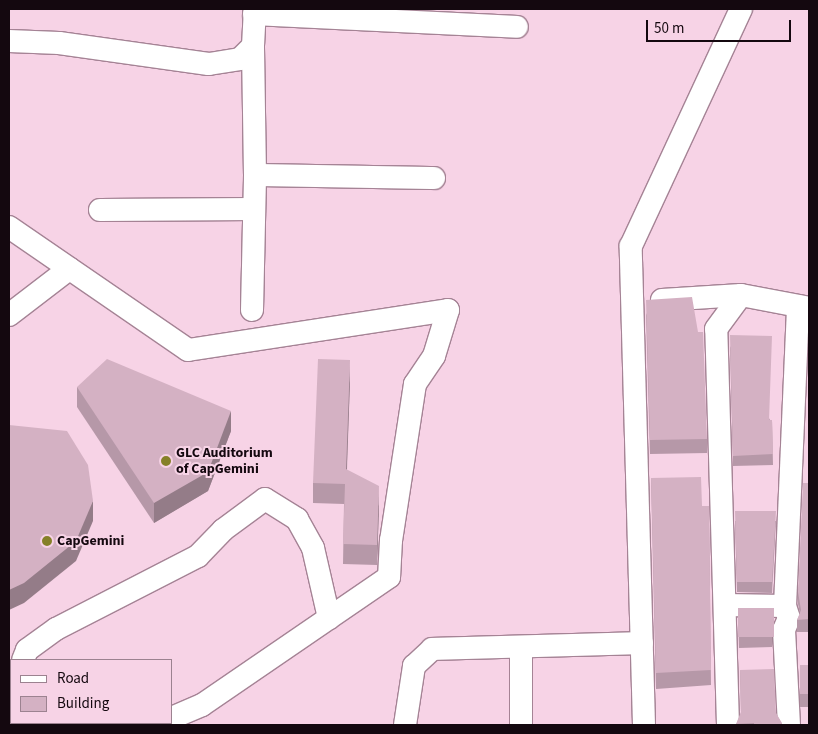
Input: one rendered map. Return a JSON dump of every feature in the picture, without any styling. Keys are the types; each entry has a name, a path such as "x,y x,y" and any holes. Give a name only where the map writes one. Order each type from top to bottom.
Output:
{"street":[{"path":"644,725 634,301 631,246 741,9"},
{"path":"252,310 255,176 253,46 255,11 517,27"},
{"path":"9,41 59,43 209,64 240,59 253,46"},
{"path":"255,176 434,178"},
{"path":"100,210 254,209"},
{"path":"9,227 188,350 448,310 434,356 415,384 390,540 389,577 202,705 172,718"},
{"path":"9,315 69,269"},
{"path":"634,301 741,294 804,307 785,606 789,618 784,630 789,725"},
{"path":"728,725 716,329 741,294"},
{"path":"23,659 27,650 56,629 198,556 223,530 266,499 297,519 313,548 329,618"},
{"path":"724,605 785,606"},
{"path":"405,725 414,666 432,650 642,643"},
{"path":"521,725 522,648"}],"building":[{"path":"692,297 698,332 703,332 707,439 650,440 646,300"},
{"path":"730,335 772,336 769,420 772,420 773,454 733,456"},
{"name":"GLC Auditorium of CapGemini","path":"107,359 231,411 208,472 154,503 77,387"},
{"path":"318,359 350,360 346,469 379,486 377,545 343,544 345,484 313,483"},
{"name":"CapGemini","path":"9,425 67,431 88,465 93,501 76,541 24,583 9,590"},
{"path":"701,477 702,506 709,506 711,670 656,673 651,478"},
{"path":"803,483 809,483 809,619 797,620 801,610 798,592"},
{"path":"735,511 776,511 772,582 737,582"},
{"path":"738,608 774,608 774,637 738,637"},
{"path":"800,665 809,665 809,694 800,694"},
{"path":"774,669 776,713 782,725 736,724 741,712 740,670"}],"place":[{"name":"GLC Auditorium of CapGemini","path":"166,461"},
{"name":"CapGemini","path":"47,541"}]}
